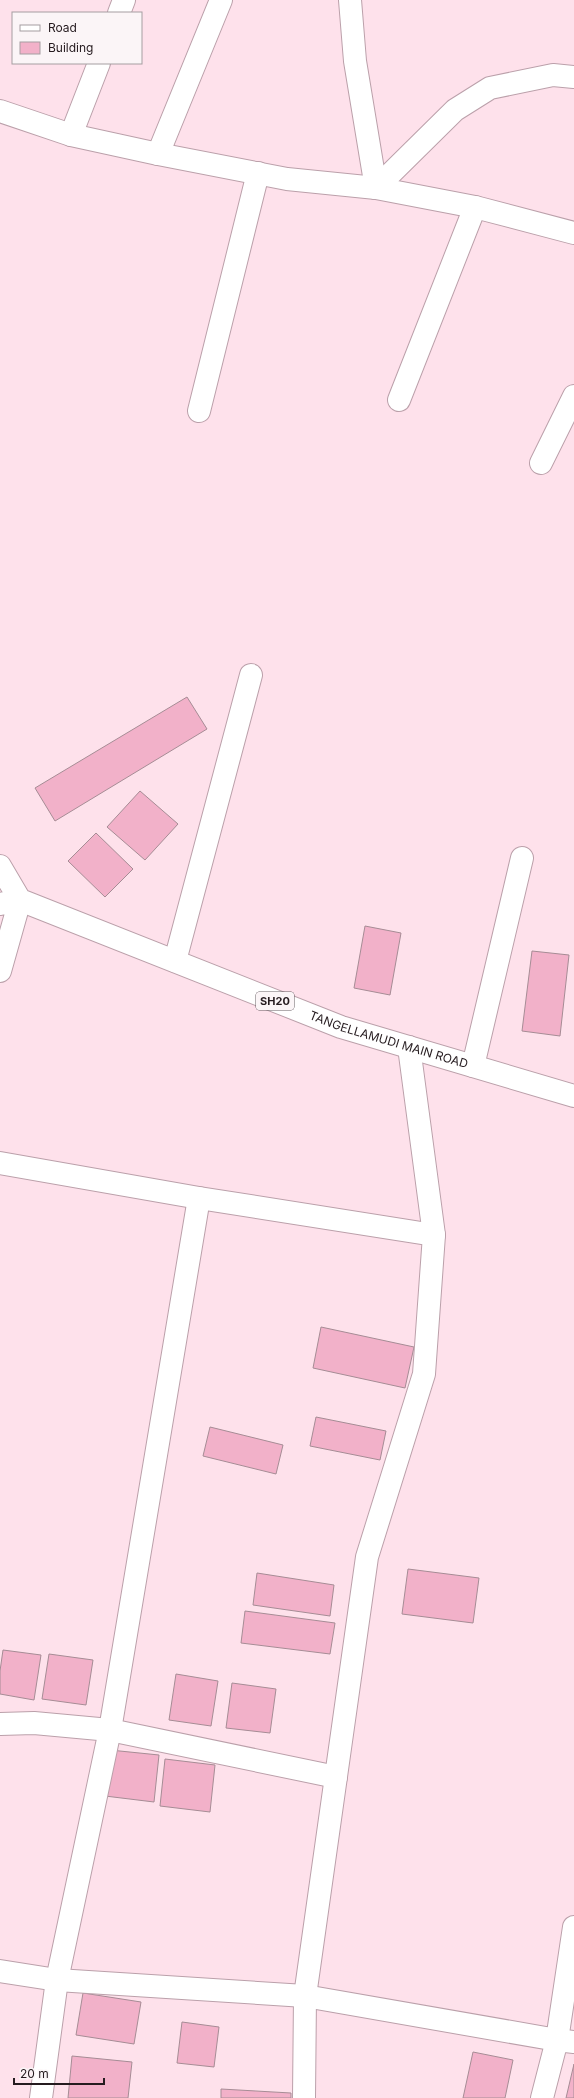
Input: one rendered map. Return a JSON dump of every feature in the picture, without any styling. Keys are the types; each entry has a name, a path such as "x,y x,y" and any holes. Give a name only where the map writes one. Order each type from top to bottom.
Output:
{"street":[{"path":"119,12 124,0"},
{"path":"158,154 220,0"},
{"path":"350,0 354,61 376,188"},
{"path":"71,135 99,64"},
{"path":"376,188 455,110 490,88 553,75 574,77"},
{"path":"0,111 71,135 158,154 287,179 376,188 475,207 574,233"},
{"path":"199,410 258,173"},
{"path":"399,400 475,207"},
{"path":"541,463 574,396"},
{"path":"175,961 251,675"},
{"path":"473,1066 522,858"},
{"path":"0,866 10,902 0,971"},
{"name":"TANGELLAMUDI MAIN ROAD","path":"10,902 175,961 341,1027 574,1096"},
{"path":"304,2098 305,1996 367,1557 424,1374 434,1235 409,1047"},
{"path":"0,1163 199,1198 434,1235"},
{"path":"41,2098 57,1980 110,1730 199,1198"},
{"path":"0,1724 34,1723 110,1730 336,1777"},
{"path":"542,2098 566,2041 574,1927"},
{"path":"0,1971 57,1980 305,1996 566,2041"}],"building":[{"path":"187,697 207,729 55,821 35,788"},
{"path":"140,791 178,824 145,860 107,827"},
{"path":"96,833 133,869 105,897 68,861"},
{"path":"365,926 401,933 390,995 354,988"},
{"path":"532,951 569,955 560,1036 522,1031"},
{"path":"321,1327 414,1347 405,1388 313,1368"},
{"path":"316,1417 386,1431 380,1460 310,1446"},
{"path":"210,1427 283,1445 276,1474 203,1456"},
{"path":"408,1569 479,1578 473,1623 402,1614"},
{"path":"257,1573 334,1585 330,1616 253,1605"},
{"path":"245,1611 335,1623 330,1654 241,1643"},
{"path":"3,1650 41,1655 34,1700 0,1694 0,1671"},
{"path":"49,1654 93,1660 86,1705 42,1699"},
{"path":"176,1674 218,1681 211,1726 169,1720"},
{"path":"232,1683 276,1689 270,1733 226,1728"},
{"path":"110,1750 159,1755 154,1802 105,1796"},
{"path":"165,1759 215,1765 210,1812 160,1806"},
{"path":"83,1993 141,2002 134,2044 76,2035"},
{"path":"182,2022 219,2027 214,2067 177,2063"},
{"path":"473,2052 513,2060 505,2098 463,2098"},
{"path":"72,2056 132,2062 128,2098 68,2098"},
{"path":"574,2064 574,2098 566,2098"},
{"path":"221,2089 291,2093 291,2098 221,2098"}]}
